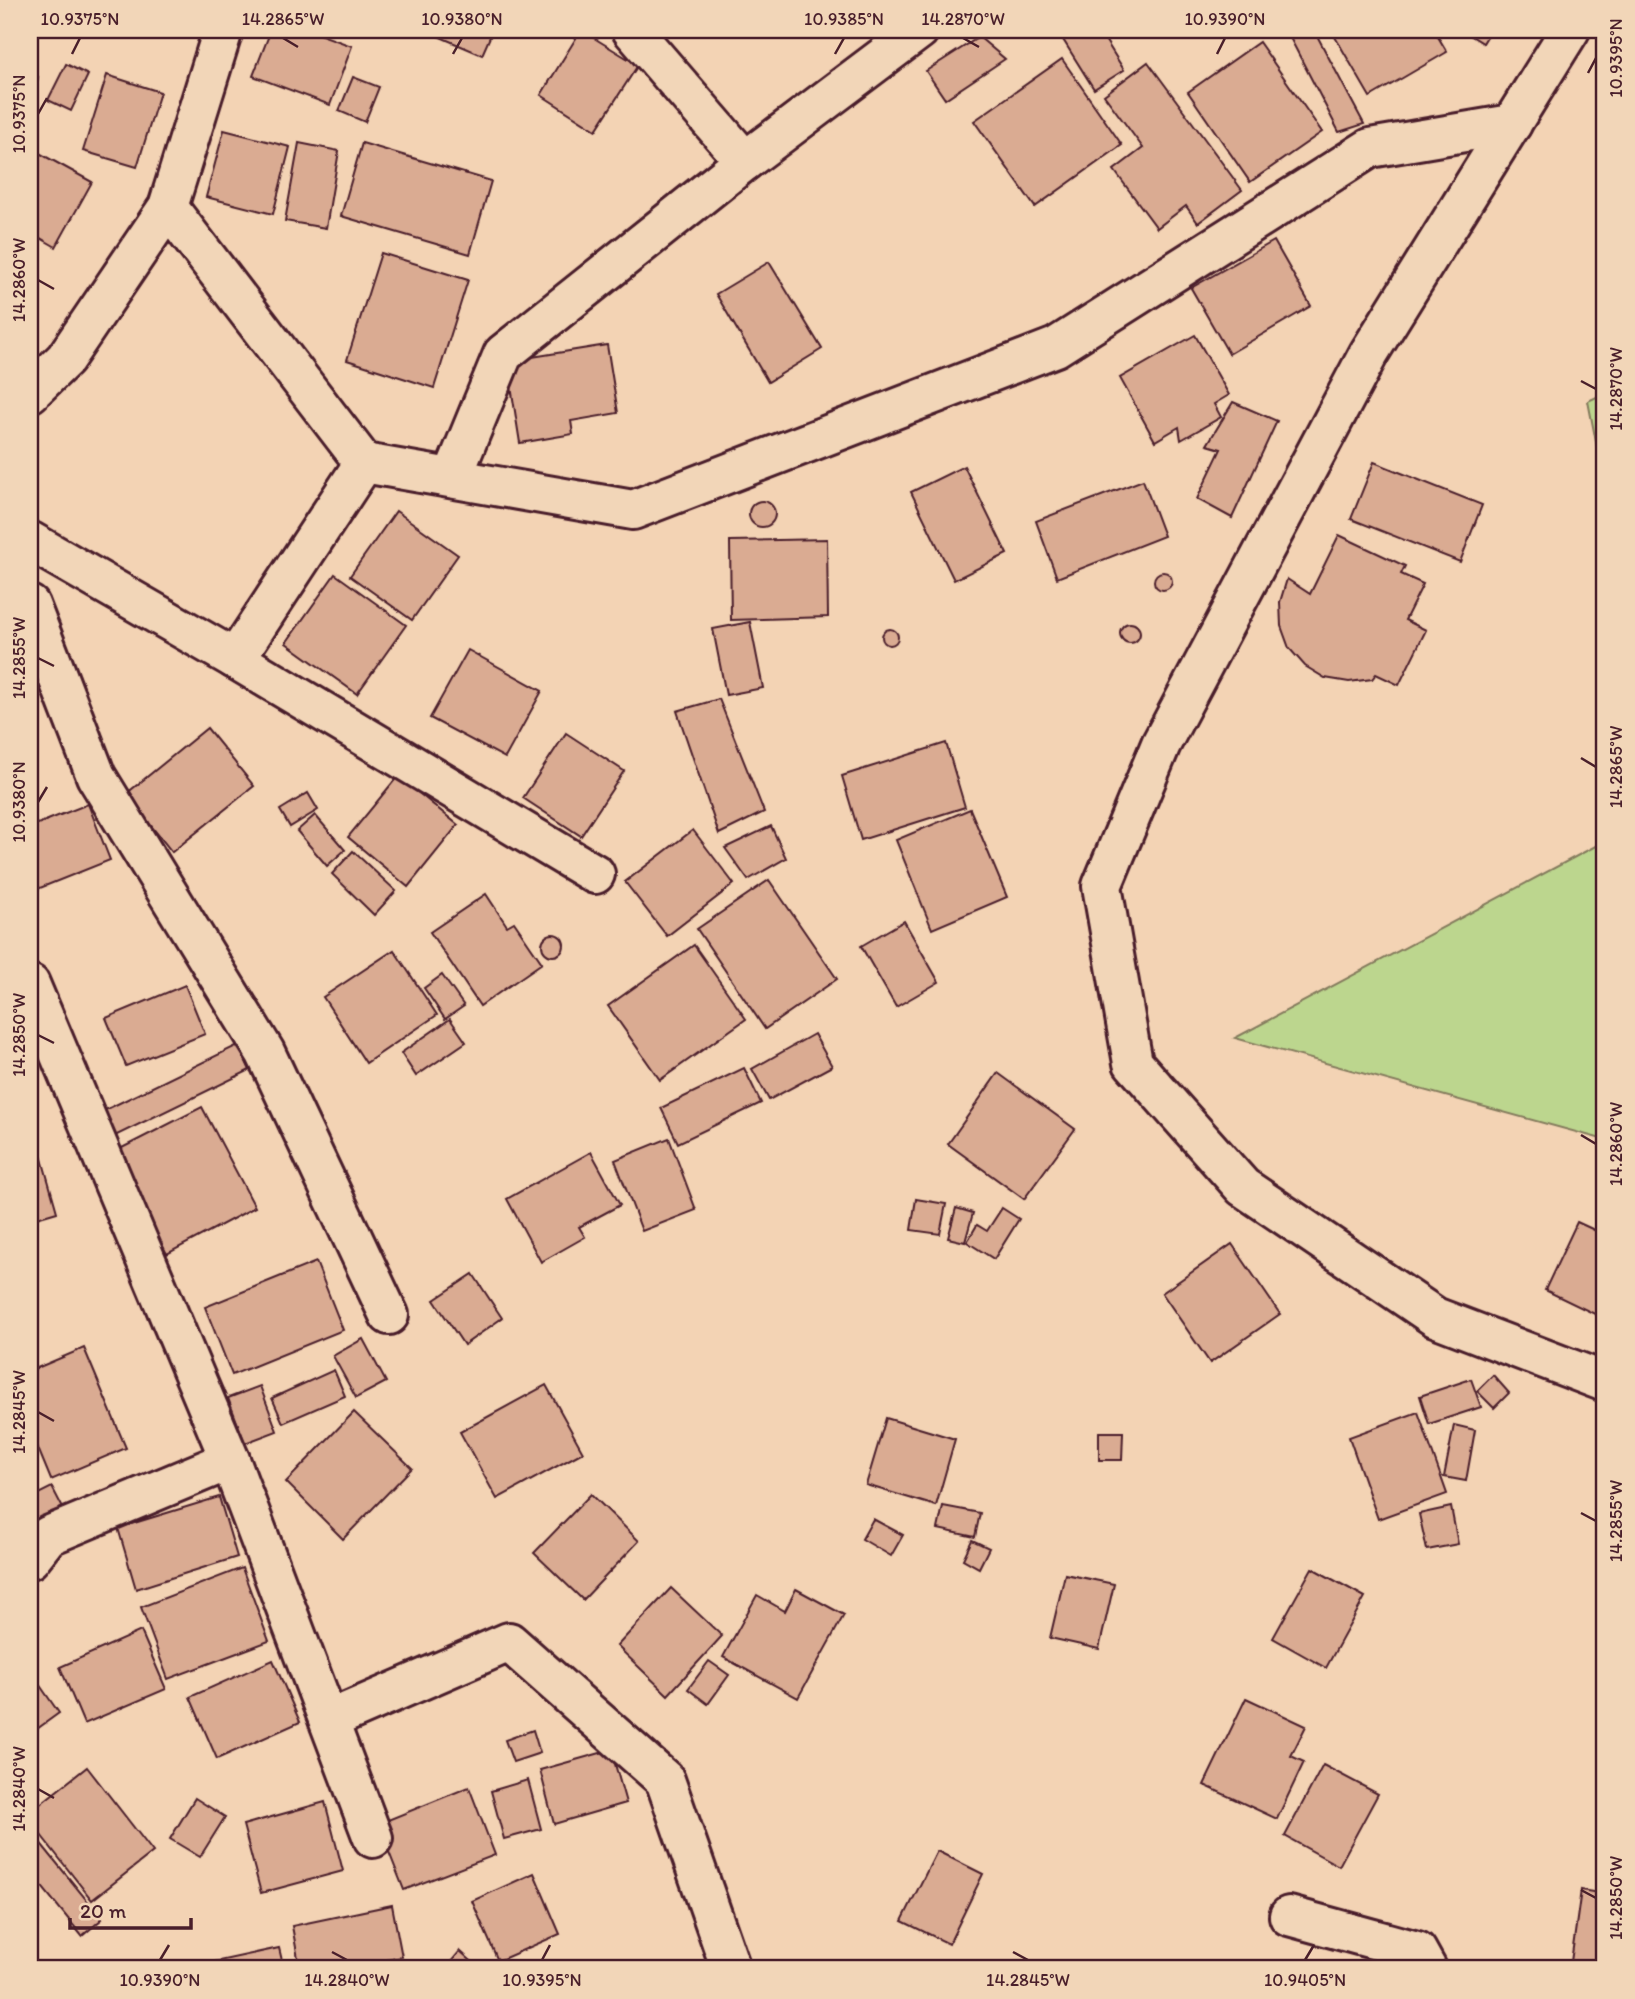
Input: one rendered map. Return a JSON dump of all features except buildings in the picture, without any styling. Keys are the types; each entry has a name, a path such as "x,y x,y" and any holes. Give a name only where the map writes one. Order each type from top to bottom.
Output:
{"street":[{"path":"30,393 65,359 168,207 223,30"},
{"path":"632,30 746,161"},
{"path":"452,478 503,354 746,161 919,30"},
{"path":"1570,30 1369,353 1161,744 1102,886 1133,1063 1243,1187 1435,1317 1605,1382"},
{"path":"168,207 364,463 633,510 1056,347 1370,148 1513,124"},
{"path":"235,659 364,463"},
{"path":"30,541 235,659 594,874"},
{"path":"30,605 96,776 265,1052 389,1315"},
{"path":"30,984 230,1460 373,1838"},
{"path":"30,1559 48,1536 230,1460"},
{"path":"328,1720 509,1642 665,1780 731,1969"},
{"path":"1289,1916 1417,1951 1427,1969"}],"green space":[{"path":"1605,393 1605,488 1588,401"},
{"path":"1605,841 1605,1140 1235,1038"}]}
